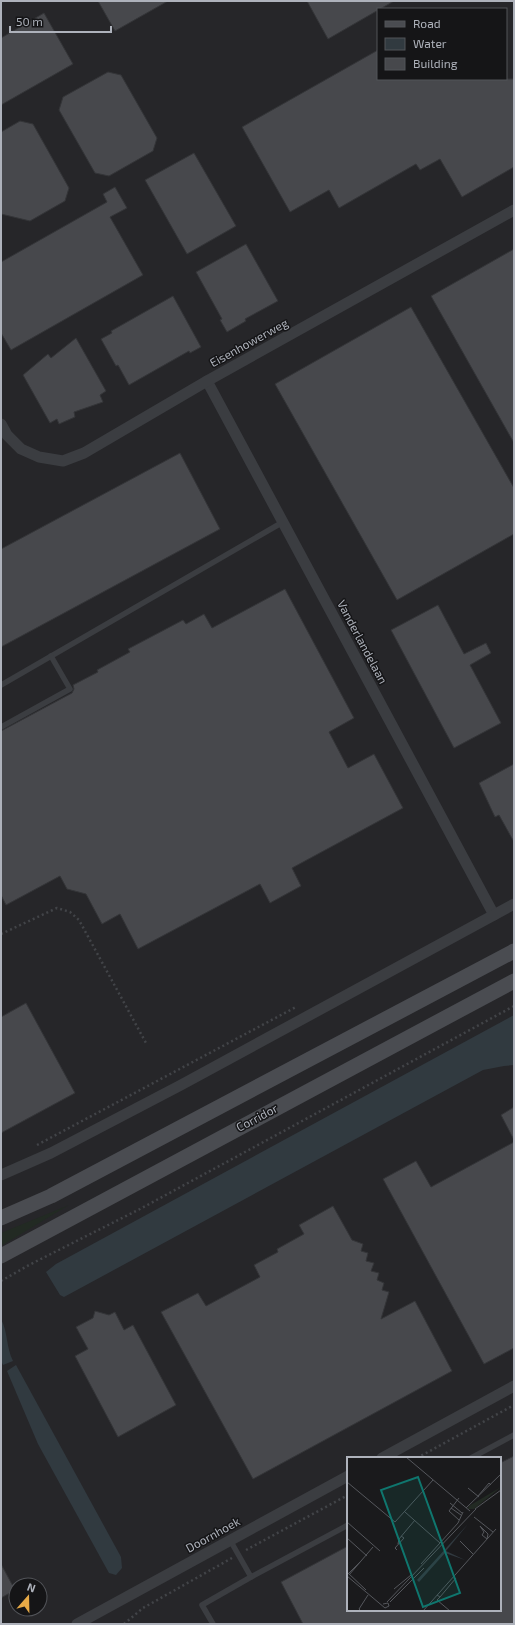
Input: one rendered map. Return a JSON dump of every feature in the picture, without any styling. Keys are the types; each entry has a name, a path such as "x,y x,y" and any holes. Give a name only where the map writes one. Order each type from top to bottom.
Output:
{"main road":[{"path":"1,1218 51,1196 514,951"},
{"name":"Corridor","path":"1,1256 514,981"}],"street":[{"name":"Eisenhowerweg","path":"1,424 7,435 20,449 39,457 63,460 84,453 207,381 514,210"},
{"name":"Vanderlandelaan","path":"207,381 494,915"},
{"path":"1,1175 51,1153 514,904"},
{"path":"384,1457 514,1386"},
{"name":"Doornhoek","path":"77,1624 92,1620 230,1540 347,1477"}],"lane":[{"path":"1,685 283,522"},
{"path":"1,727 70,689 51,656"},
{"path":"473,1457 514,1435"},
{"path":"213,1624 202,1605 347,1526"},
{"path":"230,1540 251,1577"}],"path":[{"path":"1,934 57,908 70,912 82,925 146,1043"},
{"path":"36,1145 299,1005"},
{"name":"Corridor","path":"1,1281 29,1265 147,1205 514,1006"},
{"path":"419,1457 514,1405"}],"shaded area":[{"path":"1,1 514,1 514,1624 1,1624"},
{"path":"69,1205 1,1246 1,1233"}],"water":[{"path":"514,1015 514,1065 483,1070 64,1297 60,1295 46,1272 56,1264"},
{"path":"1,1319 13,1361 3,1365 1,1361"},
{"path":"16,1365 121,1557 122,1568 116,1575 109,1573 38,1444 7,1371"}],"building":[{"path":"98,1 168,1 115,31"},
{"path":"307,1 394,1 382,8 377,8 377,11 328,39"},
{"path":"44,13 73,64 1,105 1,38"},
{"path":"377,51 377,80 514,79 514,167 462,197 440,159 420,170 416,164 339,208 329,190 290,212 242,127"},
{"path":"108,72 121,75 157,138 153,151 109,176 95,173 59,110 63,97"},
{"path":"20,121 33,124 69,188 65,201 30,221 1,214 1,132"},
{"path":"194,153 236,226 187,254 145,180"},
{"path":"115,187 127,208 110,217 143,275 11,350 1,333 1,262 107,202 103,194"},
{"path":"246,244 278,301 245,319 246,321 227,332 220,320 222,319 196,272"},
{"path":"514,249 514,443 431,296"},
{"path":"173,296 201,347 190,353 189,351 129,385 118,365 116,366 101,339 112,333 111,331"},
{"path":"411,307 514,488 514,534 397,600 275,384"},
{"path":"76,338 106,391 100,395 103,402 74,412 75,417 59,424 57,419 50,423 23,375 48,354 51,358"},
{"path":"180,453 220,529 1,647 1,549"},
{"path":"285,589 354,718 329,732 348,768 374,754 403,808 292,868 301,886 270,903 260,884 138,949 120,914 102,924 86,894 67,889 60,876 6,905 1,895 1,731 72,693 74,689 73,685 98,672 97,670 130,652 128,649 183,620 186,624 204,614 212,628"},
{"path":"438,605 464,654 486,643 491,653 470,665 501,723 454,748 391,630"},
{"path":"514,764 514,842 499,815 495,817 479,783"},
{"path":"26,1003 75,1093 1,1133 1,1017"},
{"path":"514,1107 514,1140 501,1115"},
{"path":"514,1142 514,1348 484,1364 383,1179 416,1161 431,1187"},
{"path":"333,1206 352,1240 363,1244 361,1251 368,1253 366,1261 374,1263 371,1271 379,1273 377,1280 384,1283 382,1290 389,1292 381,1319 415,1301 452,1371 253,1479 161,1312 198,1293 206,1306 260,1277 254,1265 278,1252 277,1249 304,1234 299,1225"},
{"path":"95,1311 109,1315 115,1312 124,1330 133,1325 176,1405 118,1437 75,1356 88,1349 76,1327 93,1318"},
{"path":"514,1456 514,1624 303,1624 281,1582 347,1547 347,1611 501,1611 501,1462"},
{"path":"1,1564 8,1577 8,1594 1,1598"}]}
